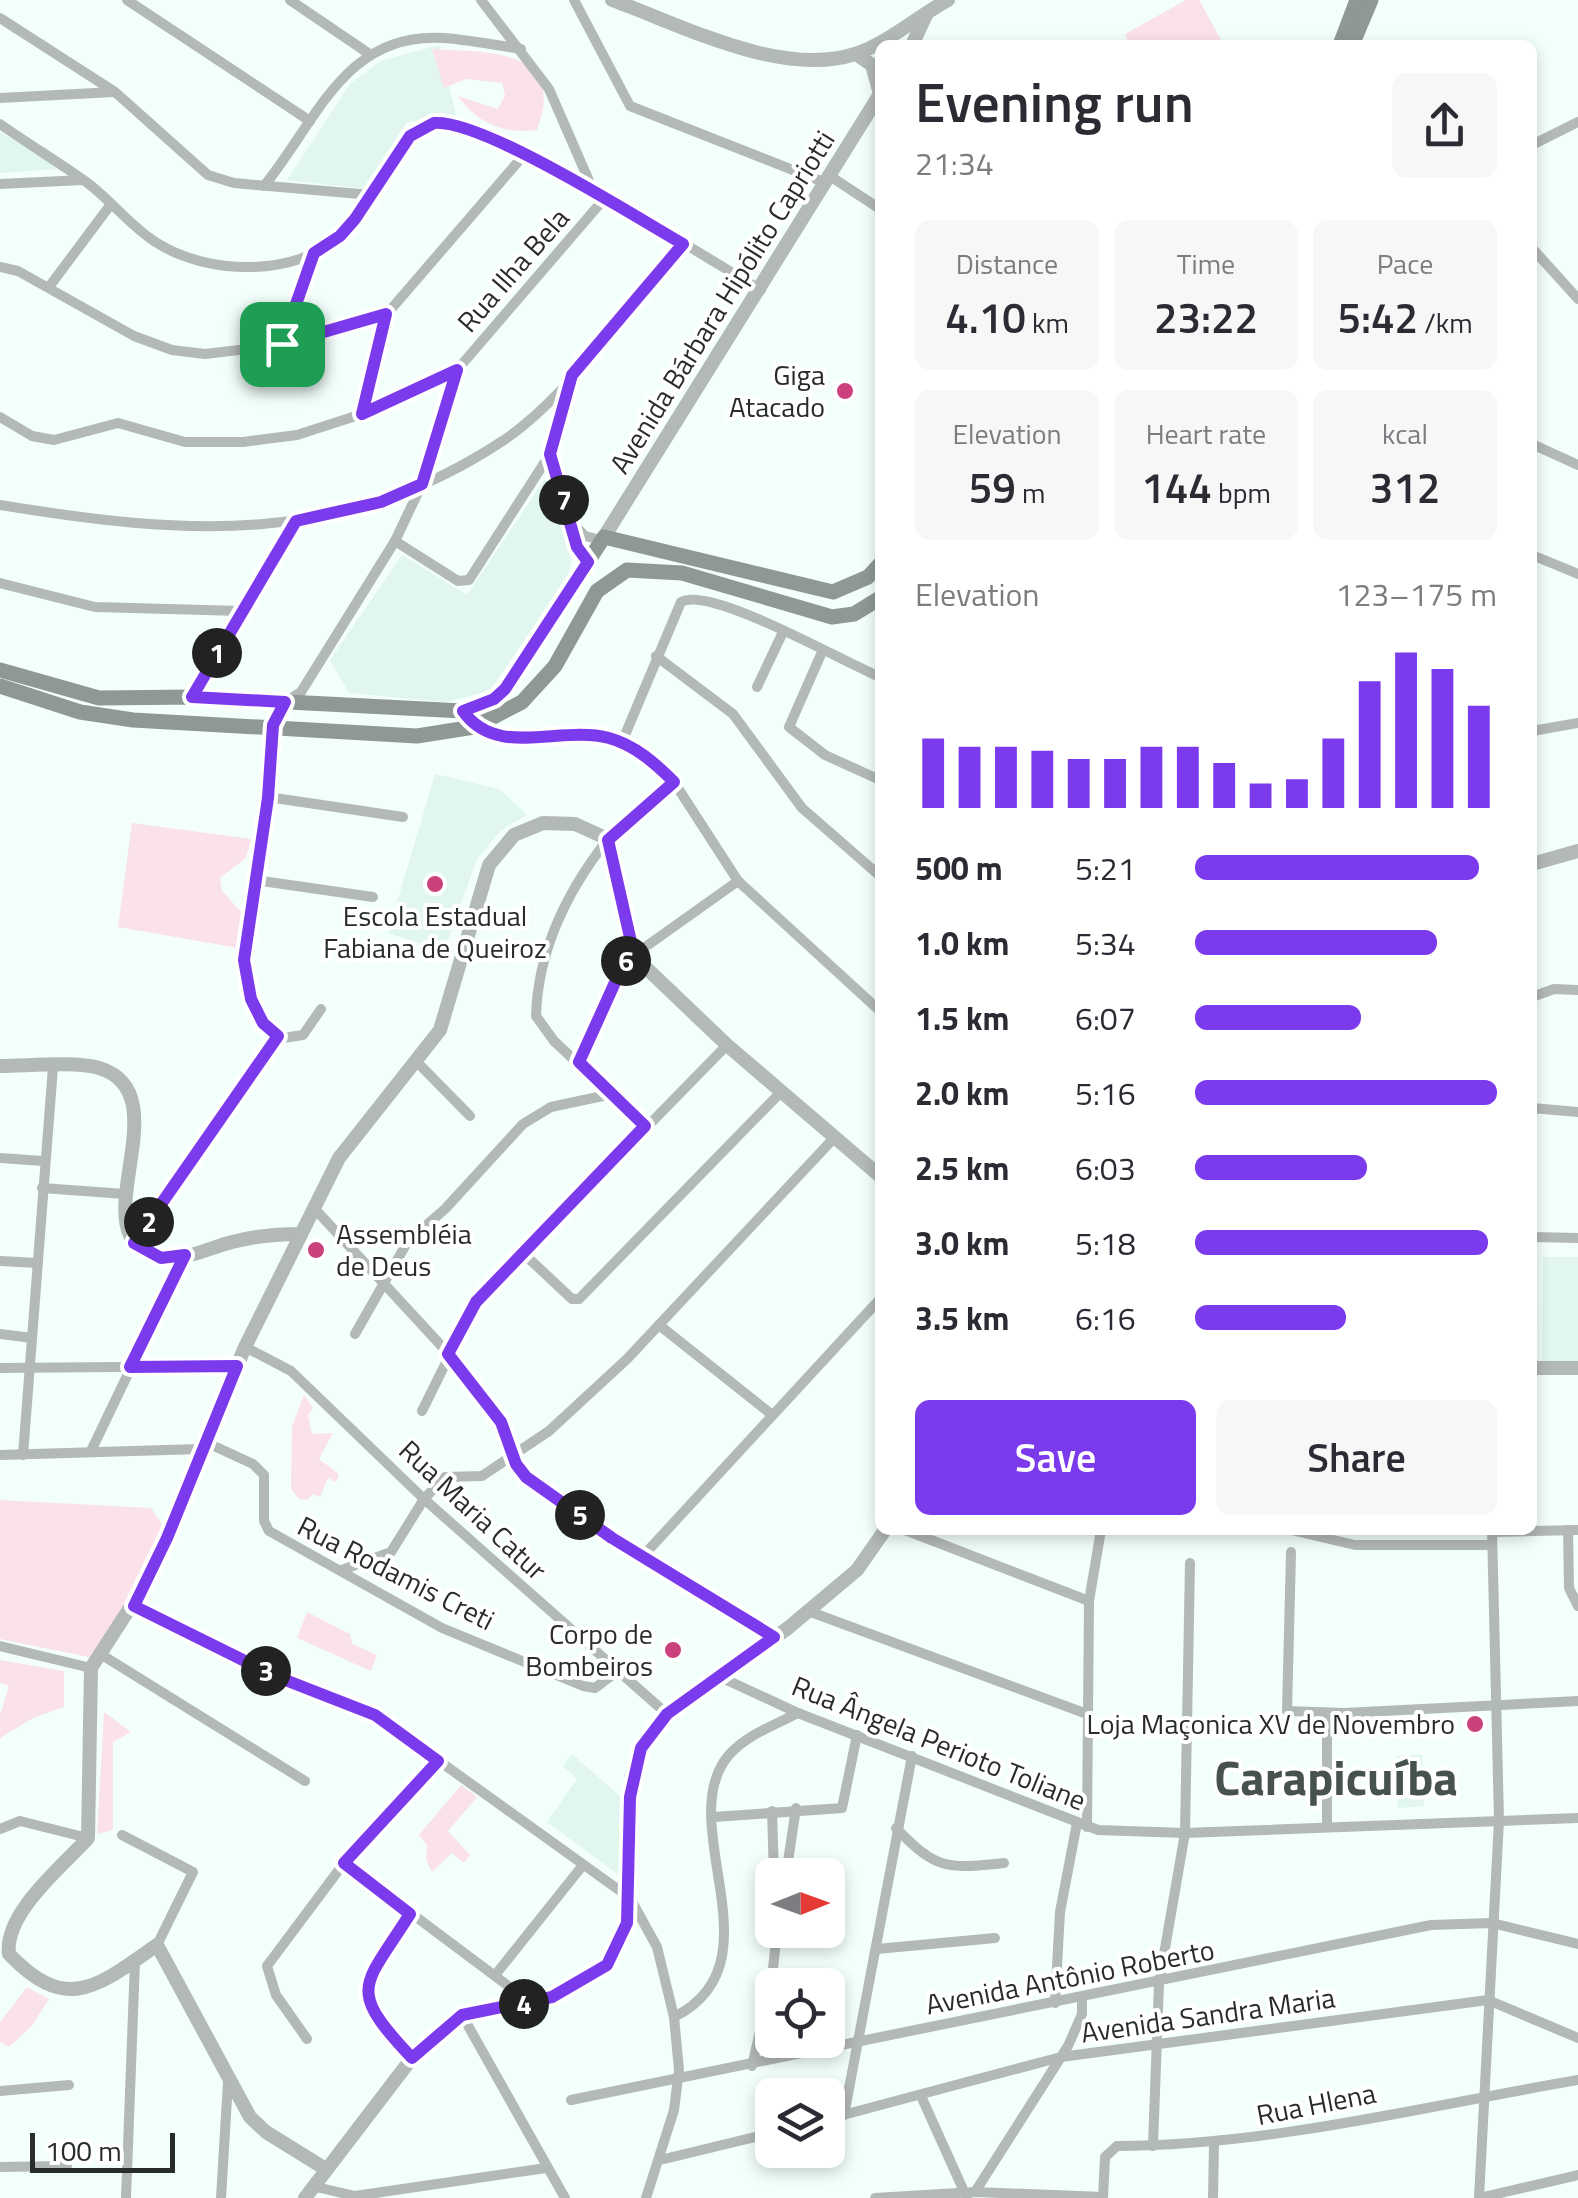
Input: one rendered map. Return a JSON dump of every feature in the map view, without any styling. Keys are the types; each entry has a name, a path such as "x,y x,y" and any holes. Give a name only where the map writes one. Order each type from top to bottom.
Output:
{"main road":[{"path":"1342,40 1357,0"},
{"path":"1354,40 1370,0"},
{"path":"0,686 102,716 463,711 494,699 505,689 603,538 833,592 854,585 875,568"},
{"path":"617,576 628,554 624,540"},
{"path":"588,562 617,576"},
{"path":"0,670 99,698 192,697 417,736 474,727 522,702 542,683 566,649 588,603 617,576 638,567 658,568 832,616 854,614 875,601"}],"street":[{"path":"128,0 310,121"},
{"path":"290,0 368,53"},
{"path":"481,0 549,89 599,195"},
{"path":"574,0 630,106 828,179 875,206"},
{"path":"612,0 767,55 804,61 856,54 875,43"},
{"path":"880,40 948,0"},
{"path":"914,40 926,13"},
{"path":"0,18 116,92 208,174 264,186 371,195"},
{"path":"264,186 310,121 368,53 399,42 441,38 521,48"},
{"path":"856,54 872,66 875,76"},
{"path":"0,98 116,92"},
{"name":"Avenida Bárbara Hipólito Capriotti","path":"603,538 875,102"},
{"path":"1537,142 1578,122"},
{"path":"0,124 84,180 153,241 199,262 248,266 314,253 340,236 410,136 434,123 461,124 599,195 761,290"},
{"path":"362,414 386,314 523,156"},
{"path":"0,184 84,180"},
{"name":"Rua Ilha Bela","path":"0,416 32,436 54,440 118,423 185,442 244,442 297,434 362,414 457,370 599,195"},
{"path":"49,287 110,204"},
{"path":"0,505 184,529 296,521 352,510 422,484 504,440 572,375 683,244"},
{"path":"282,344 314,253"},
{"path":"1537,254 1578,299"},
{"path":"0,267 49,287 134,336 172,350 205,354 282,344 386,314"},
{"path":"321,1009 298,1038 278,1036 263,1023 244,980 279,714 301,692 394,541 422,484 457,370"},
{"path":"394,541 458,581 469,580 550,454 572,375"},
{"path":"1537,446 1578,466"},
{"path":"550,454 577,547 588,562"},
{"path":"192,697 296,521"},
{"path":"571,522 585,536 603,538"},
{"path":"1537,556 1578,574"},
{"path":"0,583 95,607 241,611"},
{"path":"622,742 680,602 699,596 767,623 875,675"},
{"path":"767,623 775,603"},
{"path":"757,687 783,632"},
{"path":"822,652 789,727 825,755 875,778"},
{"path":"656,656 733,714 802,808 875,872"},
{"path":"463,711 474,727 504,738 588,734 622,742 658,766 674,782 738,881 875,1005"},
{"path":"1537,730 1578,722"},
{"path":"645,1126 538,1020 538,992 563,905 608,840 674,782"},
{"path":"268,798 402,817"},
{"path":"122,1835 189,1867 192,1877 157,1945 88,1986 59,1990 32,1978 5,1959 9,1933 18,1915 88,1838 91,1668 134,1606 167,1538 201,1445 313,1207 351,1141 440,1030 488,865 514,835 543,823 575,824 608,840"},
{"path":"608,840 634,955 727,1044 875,1172"},
{"path":"1537,863 1578,851"},
{"path":"255,880 372,897"},
{"path":"579,1062 622,967 738,881"},
{"path":"1537,995 1554,989 1578,990"},
{"path":"134,1243 278,1036"},
{"path":"422,1411 476,1302 727,1044"},
{"path":"417,1062 470,1116"},
{"path":"0,1066 100,1068 122,1081 131,1094 134,1136 125,1194 134,1243"},
{"path":"23,1455 52,1067"},
{"path":"524,1254 572,1299 582,1298 782,1091"},
{"path":"355,1334 408,1241 446,1209 523,1124 551,1107 612,1094"},
{"path":"1537,1108 1578,1112"},
{"path":"342,1570 391,1552 424,1499 445,1477 476,1478 514,1457 577,1406 659,1326 835,1137"},
{"path":"0,1158 44,1161"},
{"path":"862,1160 875,1160"},
{"path":"42,1188 125,1194"},
{"path":"313,1207 448,1354 501,1422 526,1477 642,1557 774,1637"},
{"path":"134,1243 161,1258 254,1236 300,1234"},
{"path":"1537,1237 1578,1238"},
{"path":"91,1451 185,1255"},
{"path":"0,1261 38,1263"},
{"path":"642,1557 875,1304"},
{"path":"659,1326 771,1414"},
{"path":"0,1334 32,1338"},
{"name":"Rua Maria Catur","path":"245,1347 291,1371 424,1499 667,1714"},
{"path":"0,1368 237,1366"},
{"path":"1537,1368 1578,1368"},
{"path":"0,1455 201,1445"},
{"name":"Rua Rodamis Creti","path":"201,1445 253,1464 264,1475 264,1521 269,1532 442,1628 583,1686 595,1688 619,1670"},
{"path":"1537,1530 1573,1530 1569,1588 1578,1606"},
{"path":"546,2168 355,2196 308,2192 412,2058 462,2015 490,2006 532,2004 566,1990 607,1965 621,1940 630,1898 631,1777 641,1748 667,1714 774,1637 857,1570 882,1535"},
{"path":"917,1535 1089,1601"},
{"path":"1055,2003 1059,1925 1082,1825 1089,1601 1099,1535"},
{"path":"1312,1535 1355,1545 1492,1545"},
{"path":"1492,1535 1498,1820 1479,2198 1578,2176"},
{"path":"1290,1552 1287,1712 1578,1701"},
{"path":"1152,2146 1159,1983 1185,1833 1190,1562"},
{"path":"134,1606 275,1676 375,1715 630,1898 657,1947 674,2018 680,2081 646,2198"},
{"path":"808,1611 1087,1714"},
{"path":"0,1646 91,1668"},
{"path":"102,1656 305,1780"},
{"name":"Rua Ângela Perioto Toliane","path":"718,1676 798,1712 1082,1825 1112,1832 1185,1833 1578,1818"},
{"path":"674,2018 705,1996 718,1971 723,1914 714,1817 715,1789 723,1762 744,1742 798,1712"},
{"path":"1327,1713 1327,1826"},
{"path":"714,1817 796,1808 842,1808 858,1736"},
{"path":"845,2111 912,1756"},
{"path":"307,2038 276,1995 267,1966 344,1863 438,1761"},
{"path":"789,1858 796,1808"},
{"path":"772,1811 773,1858"},
{"path":"0,1829 20,1821 88,1838"},
{"path":"896,1828 934,1863 960,1868 1004,1863"},
{"path":"344,1863 532,2004"},
{"path":"496,1974 583,1865"},
{"path":"410,1914 370,1978 366,1996 372,2012 412,2058"},
{"name":"Avenida Antônio Roberto","path":"571,2100 680,2081 1431,1925 1492,1923 1578,1944"},
{"path":"877,1949 995,1938"},
{"path":"157,1945 228,2082 257,2125 324,2168"},
{"path":"752,2066 775,1948"},
{"path":"126,2198 134,1961"},
{"path":"970,2194 1061,2057 1082,2014 1082,1997"},
{"path":"1488,2000 1578,2038"},
{"name":"Avenida Sandra Maria","path":"845,2116 1061,2057 1488,2000"},
{"path":"462,2015 565,2198"},
{"name":"Rua Hlena","path":"1103,2198 1105,2157 1110,2150 1214,2145 1578,2080"},
{"path":"221,2198 228,2082"},
{"path":"0,2091 69,2085"},
{"path":"921,2096 970,2194"},
{"path":"660,2160 755,2137"},
{"path":"1213,2198 1214,2145"},
{"path":"3,2164 67,2166"},
{"path":"875,2198 970,2194 1103,2198"}],"shaded area":[{"path":"1186,0 1199,0 1221,40 1128,40 1125,34"},
{"path":"440,45 456,116 407,122 366,189 287,180 350,84 380,61"},
{"path":"432,49 498,54 532,69 541,83 544,103 537,130 503,129 482,120 458,96 498,109 505,95 502,83 466,79 444,88"},
{"path":"0,132 39,154 57,169 0,173"},
{"path":"545,479 555,493 571,560 568,575 490,691 445,702 349,693 330,660 402,555 467,595"},
{"name":"Escola Estadual Fabiana de Queiroz","path":"435,774 499,789 527,815 501,830 477,859 444,951 388,933"},
{"path":"132,823 251,839 246,858 220,878 222,891 244,915 238,948 118,927"},
{"path":"1543,1257 1578,1257 1578,1362 1542,1361"},
{"path":"304,1395 313,1408 308,1415 312,1434 333,1433 319,1459 339,1474 336,1482 328,1478 320,1497 313,1494 307,1500 299,1499 291,1489 292,1426"},
{"path":"0,1500 151,1508 164,1527 142,1578 93,1658 0,1639"},
{"path":"307,1612 350,1634 352,1644 377,1655 371,1671 297,1638"},
{"path":"0,1660 64,1671 64,1707 33,1718 0,1738 0,1715 9,1686 0,1683"},
{"path":"104,1712 131,1732 113,1742 113,1830 97,1834"},
{"path":"572,1754 624,1800 623,1878 547,1822 577,1779 563,1766"},
{"path":"1422,1755 1424,1806 1398,1808 1396,1756"},
{"path":"461,1785 477,1797 448,1831 470,1855 464,1863 452,1853 432,1872 426,1860 427,1845 419,1835"},
{"path":"27,1987 49,1999 31,2027 9,2047 0,2042 0,2022"}],"place":[{"name":"Giga Atacado","path":"845,391"},
{"name":"Escola Estadual Fabiana de Queiroz","path":"435,884"},
{"name":"Assembléia de Deus","path":"316,1250"},
{"name":"Corpo de Bombeiros","path":"673,1650"},
{"name":"Loja Maçonica XV de Novembro","path":"1475,1724"}],"district":[{"name":"Carapicuíba","path":"1336,1778"}],"route":[{"path":"434,123 461,124 594,191 683,244 572,375 550,454 577,547 588,562 505,689 477,708 463,711 474,727 491,736 588,734 622,742 674,782 608,840 634,955 622,967 579,1062 645,1126 476,1302 448,1354 501,1422 516,1464 526,1477 612,1538 774,1637 667,1714 641,1748 631,1777 627,1923 607,1965 566,1990 532,2004 474,2009 412,2058 372,2012 366,1996 370,1978 410,1914 344,1863 438,1761 375,1715 275,1676 134,1606 167,1538 237,1366 130,1367 185,1255 161,1258 134,1243 278,1036 263,1023 251,999 244,980 244,960 268,798 273,725 285,702 192,697 296,521 381,502 422,484 457,370 362,414 386,314 282,344 314,253 340,236 355,219 410,136 434,123"}]}
